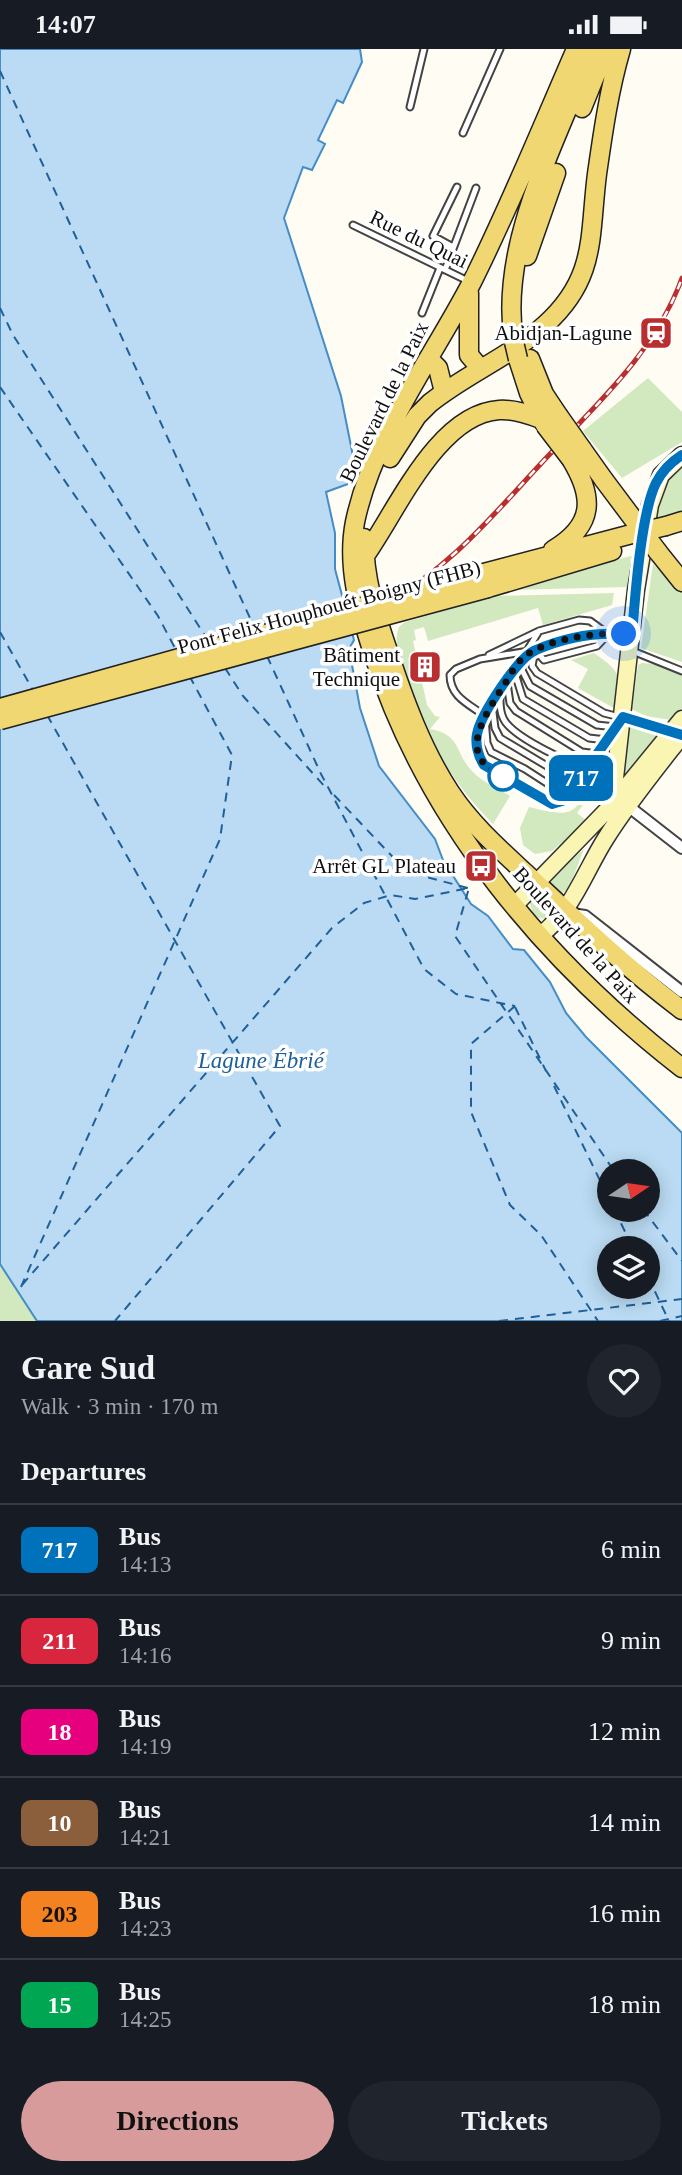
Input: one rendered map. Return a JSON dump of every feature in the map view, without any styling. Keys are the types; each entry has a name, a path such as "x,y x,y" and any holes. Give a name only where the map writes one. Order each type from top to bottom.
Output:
{"main road":[{"name":"Boulevard de la Paix","path":"576,49 471,282 385,443 365,489 353,542 355,586 377,665 414,758 440,806 514,906 540,935 615,1013 682,1068"},
{"path":"592,49 537,189 513,268 510,310 521,347 540,386 548,420 576,454 604,480 682,582"},
{"path":"521,347 519,306 524,265 555,175 606,49"},
{"name":"Boulevard de la Paix","path":"621,49 610,86 597,179 593,237 587,262 576,285 546,324 474,361 417,416 386,465 366,524 364,558 369,592 384,641 417,730 450,792 472,823 639,978 682,1010"},
{"path":"471,282 467,307 474,361"},
{"path":"438,342 474,361"},
{"path":"429,359 438,368 444,392"},
{"path":"364,558 427,460 466,421 499,409 514,410 548,420"},
{"path":"541,558 565,543 581,525 588,498 576,454"},
{"path":"623,801 614,787 619,722 636,590 655,486 669,466 682,455"},
{"name":"Pont Felix Houphouét Boigny (FHB)","path":"0,720 675,529"},
{"name":"Pont Felix Houphouét Boigny (FHB)","path":"0,708 486,581 541,558 629,541"},
{"path":"514,906 535,882 623,801 679,730"},
{"path":"540,935 567,912 623,801"}],"street":[{"path":"623,801 682,848"},
{"path":"567,912 586,916 682,992"}],"lane":[{"path":"410,107 425,49"},
{"path":"463,133 500,49"},
{"path":"453,247 433,236 457,187"},
{"path":"422,313 453,247 476,188"},
{"name":"Rue du Quai","path":"353,225 471,282"},
{"path":"485,716 455,695 450,687 450,675 456,669 539,631 579,620 590,621 682,671"},
{"path":"539,631 477,733 479,757 484,765 552,804 565,800 619,722"},
{"path":"480,659 535,650 592,633 609,633 631,642"},
{"path":"535,650 544,660 597,646 609,633"},
{"path":"522,658 535,650"},
{"path":"535,650 532,666 537,673 619,722"},
{"path":"522,658 522,670 530,686 597,725 619,722 679,730"},
{"path":"514,670 523,699 589,738 606,740"},
{"path":"507,681 510,703 516,711 582,752 597,754"},
{"path":"500,692 500,706 507,724 574,765 590,765"},
{"path":"492,705 495,729 500,738 567,778 580,778"},
{"path":"485,716 485,732 491,752 526,769 559,791 572,791"}],"green space":[{"path":"648,378 682,412 682,442 622,478 583,431"},
{"path":"682,460 682,512 652,520 661,485"},
{"path":"631,556 627,587 504,590"},
{"path":"653,564 682,593 682,662 641,648"},
{"path":"614,593 612,605 543,625 538,608 428,641 424,627 414,630 416,640 413,641 427,705 435,716 440,717 430,729 448,735 476,775 510,796 493,824 450,772 428,733 399,654 399,627 405,622 495,596"},
{"path":"594,653 611,666 618,677 619,711 578,688 588,669 571,660"},
{"path":"654,664 682,676 682,708 672,720 645,716 632,709 638,665"},
{"path":"629,726 660,733 621,778"},
{"path":"611,772 598,805 588,798 577,813 587,821 552,851 535,854 523,845 520,828 529,807 564,813 571,811 583,799 598,776"},
{"path":"584,849 569,888 561,894 553,891 550,878"},
{"path":"536,895 552,908 551,916 546,919 534,917 529,900"},
{"path":"0,1264 37,1321 0,1321"}],"water":[{"name":"Lagune Ébrié","path":"0,49 360,49 362,62 343,103 337,100 318,140 325,144 312,170 303,167 284,218 341,396 354,461 348,484 326,492 335,533 335,569 354,640 349,649 360,708 379,766 435,839 443,860 471,904 488,916 513,949 524,950 550,982 566,1013 586,1037 682,1133 682,1321 37,1321 0,1264"}],"ferry route":[{"path":"0,71 255,629"},
{"path":"0,308 13,335 209,642"},
{"path":"0,387 158,616 176,650"},
{"path":"0,632 34,692"},
{"path":"267,656 321,774 424,969 456,994 515,1006"},
{"path":"225,668 243,696 327,789"},
{"path":"21,1287 220,839 232,755 190,677"},
{"path":"47,715 280,1126 115,1321"},
{"path":"334,795 407,872 468,888"},
{"path":"22,1285 332,928 364,903 391,895 415,899 469,888 455,936 606,1159"},
{"path":"515,1006 471,1044 471,1112 510,1205 541,1235 598,1321"},
{"path":"515,1007 546,1071"},
{"path":"554,1086 597,1174"},
{"path":"620,1222 627,1236"},
{"path":"653,1222 682,1261"},
{"path":"658,1299 669,1321"},
{"path":"499,1321 682,1299"},
{"path":"660,1321 682,1316"}],"railway":[{"path":"0,707 383,604 408,590 472,537 607,394 658,328 682,278"}],"bus line":[{"name":"717","path":"682,455 661,475 655,486 636,590 632,635 592,633 535,650 522,658 485,716 477,733 477,745 484,765 552,804 558,804 565,800 623,717 672,730 681,737 682,735"}],"place":[{"name":"Abidjan-Lagune","path":"656,333"},
{"name":"Bâtiment Technique","path":"425,667"},
{"name":"Arrêt GL Plateau","path":"481,866"}],"route":[{"path":"503,776 484,765 479,757 477,733 522,658 535,650 592,633 624,634"}]}
